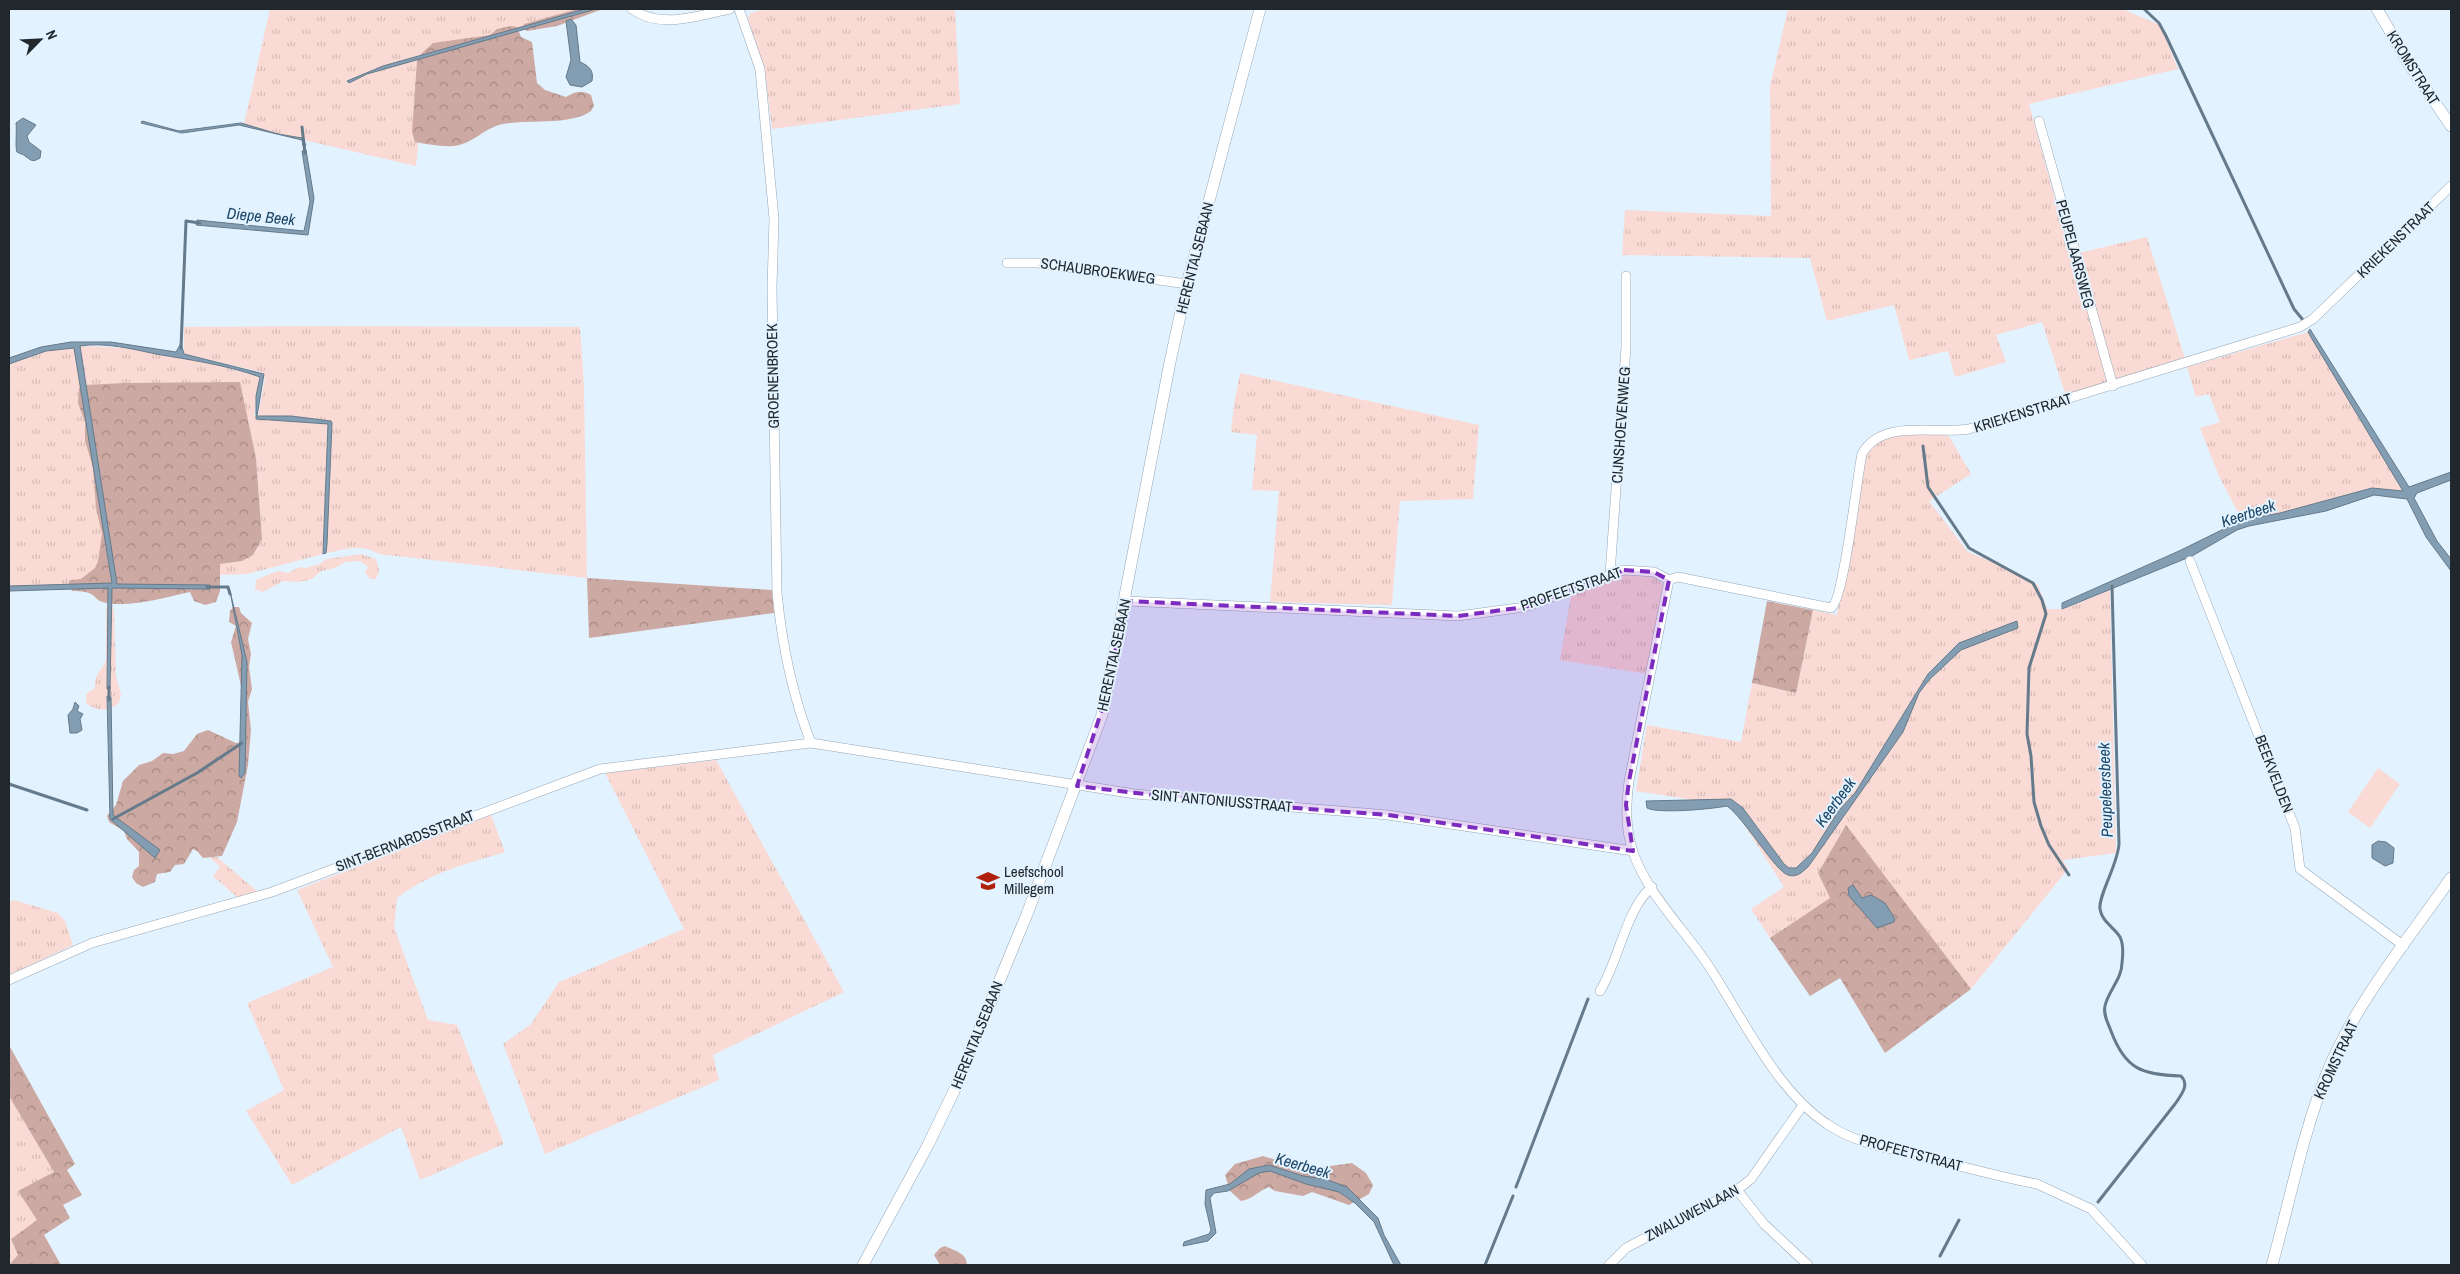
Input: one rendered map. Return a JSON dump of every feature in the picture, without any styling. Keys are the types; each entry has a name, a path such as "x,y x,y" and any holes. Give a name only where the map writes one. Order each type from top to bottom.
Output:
{"street":[{"path":"632,9 656,20 674,20 730,9"},
{"name":"GROENENBROEK","path":"739,9 760,69 774,219 772,288 779,618 791,684 811,743"},
{"name":"HERENTALSEBAAN","path":"863,1265 936,1131 954,1091 1027,914 1077,786 1102,715 1170,362 1188,284 1260,9"},
{"name":"KROMSTRAAT","path":"2377,9 2409,64 2451,126"},
{"name":"PEUPELAARSWEG","path":"2039,121 2113,386"},
{"name":"KRIEKENSTRAAT","path":"1669,580 1678,578 1832,608 1837,602 1842,578 1862,454 1871,442 1906,431 1956,432 1968,429 2291,330 2313,319 2451,186"},
{"name":"SCHAUBROEKWEG","path":"1008,263 1038,263 1188,284"},
{"name":"CIJNSHOEVENWEG","path":"1610,574 1626,347 1626,276"},
{"name":"BEEKVELDEN","path":"2190,561 2295,828 2300,869 2404,946"},
{"name":"PROFEETSTRAAT","path":"1125,601 1458,616 1525,607 1624,570 1654,572 1669,580 1629,781 1626,812 1633,851 1652,887 1706,962 1784,1085 1803,1105 1827,1125 1856,1140 2037,1184 2063,1195 2090,1209 2142,1265"},
{"name":"SINT ANTONIUSSTRAAT","path":"811,743 1077,786 1204,801 1388,815 1633,851"},
{"name":"SINT-BERNARDSSTRAAT","path":"9,980 92,943 272,892 600,769 811,743"},
{"name":"KROMSTRAAT","path":"2272,1265 2299,1161 2328,1072 2359,1010 2451,878"},
{"path":"1600,991 1610,976 1637,902 1652,887"},
{"name":"ZWALUWENLAAN","path":"1610,1265 1626,1248 1737,1190 1751,1179 1803,1105"},
{"path":"1737,1190 1764,1224 1808,1265"}],"highlighted area":[{"path":"1624,570 1654,572 1669,580 1629,781 1626,805 1633,851 1388,815 1204,801 1077,786 1106,697 1125,601 1458,616 1525,607"}],"green space":[{"path":"270,9 585,9 421,56 420,126 416,166 278,134 244,124"},
{"path":"577,9 603,9 557,26 527,31 523,29 524,24"},
{"path":"766,9 955,9 960,104 772,129 765,72 748,18 750,13"},
{"path":"1788,9 2122,9 2160,25 2178,69 2029,104 2070,255 2147,237 2185,359 2066,396 2042,322 1996,335 2006,362 1955,377 1948,351 1909,360 1894,305 1827,321 1810,258 1622,255 1625,210 1771,216 1770,86"},
{"path":"511,26 517,27 521,37 532,42 537,83 545,90 566,97 578,92 591,95 594,106 591,111 572,119 503,124 490,128 461,145 439,146 415,142 412,132 417,61 421,54 433,43 490,35 497,29"},
{"path":"184,327 580,327 584,385 587,578 379,554 360,548 326,553 332,423 328,424 323,554 247,574 219,575 220,564 242,561 253,555 262,539 256,458 240,383 81,385 112,584 9,587 9,364 53,350 90,346 139,350 215,364 260,377 254,416 258,417 265,378 261,372 184,354"},
{"path":"2308,332 2403,491 2372,488 2280,513 2242,520 2219,476 2200,428 2220,422 2209,394 2196,397 2187,367"},
{"path":"1240,373 1479,425 1473,499 1400,501 1392,605 1270,602 1279,491 1252,490 1257,435 1231,432"},
{"path":"240,382 256,458 262,539 253,555 242,561 220,564 220,591 216,602 205,605 194,601 190,592 145,602 120,604 99,600 89,593 82,591 72,591 69,583 71,580 81,579 95,568 98,561 102,534 96,508 93,467 85,441 85,422 78,403 79,388 85,385 124,383"},
{"path":"1929,433 1949,436 1971,474 1929,501 1968,552 2000,565 2038,585 2047,609 2064,609 2110,590 2116,853 2063,860 2068,869 1971,989 1846,826 1818,873 1830,898 1770,938 1751,909 1784,887 1732,806 1636,791 1647,725 1741,742 1752,683 1796,693 1813,610 1837,615 1868,449 1889,438"},
{"path":"361,554 376,559 379,571 376,579 370,579 365,572 368,567 360,561 345,562 335,568 321,571 312,579 299,582 283,581 263,592 255,589 256,580 277,571 288,573 299,567 305,568 320,564 326,559"},
{"path":"1639,574 1653,576 1664,585 1647,674 1560,660 1571,596 1623,575"},
{"path":"587,578 772,590 774,613 589,638"},
{"path":"1767,601 1813,610 1796,693 1752,683"},
{"path":"111,602 114,611 116,676 121,694 119,703 115,706 107,709 98,709 86,703 86,694 95,688 97,675 106,660 106,608"},
{"path":"233,607 239,607 241,613 252,623 248,639 251,654 249,667 252,689 248,702 251,730 248,765 237,822 222,856 203,858 193,849 184,864 175,865 170,872 157,874 155,882 143,887 136,883 132,877 134,870 139,866 139,852 127,839 124,831 109,822 107,816 116,805 123,781 139,765 152,761 163,753 173,754 184,751 197,734 208,730 236,743 241,742 242,690 231,642 236,626 229,622 230,611"},
{"path":"716,760 844,992 713,1055 719,1080 545,1154 503,1044 531,1024 559,982 684,929 605,773"},
{"path":"2378,768 2400,784 2370,828 2348,812"},
{"path":"491,815 505,852 448,870 409,889 397,898 394,927 428,1020 457,1025 504,1144 420,1180 401,1127 292,1185 246,1111 284,1090 247,1003 333,967 297,890"},
{"path":"1846,825 1971,989 1885,1053 1840,978 1810,996 1770,938 1830,898 1818,873"},
{"path":"210,857 217,857 258,892 238,898 213,876 220,867"},
{"path":"14,900 58,913 65,921 73,945 9,975 9,902"},
{"path":"9,1045 75,1164 67,1170 82,1195 63,1205 70,1218 44,1235 61,1265 9,1265 18,1255 11,1239 37,1220 18,1191 54,1172 9,1096"},
{"path":"9,1096 54,1172 37,1220 11,1239 18,1255 9,1265"},
{"path":"1263,1156 1307,1169 1352,1163 1366,1173 1373,1185 1369,1194 1349,1205 1312,1192 1303,1196 1275,1191 1269,1187 1249,1199 1241,1201 1230,1191 1225,1175 1235,1164"},
{"path":"945,1246 963,1255 967,1265 940,1265 934,1255 940,1248"}],"water":[{"path":"585,9 596,9 367,74 349,83 347,81 383,66"},
{"path":"571,19 576,25 580,62 588,67 592,74 592,81 582,87 570,85 566,77 571,60 566,21"},
{"path":"23,118 36,125 27,136 29,142 41,151 40,158 33,161 16,150 16,123"},
{"path":"142,121 179,131 241,123 278,134 302,138 306,145 303,146 302,140 239,125 182,133 141,123"},
{"path":"306,150 314,198 308,235 196,225 197,220 304,231 310,202 302,151"},
{"path":"2310,329 2409,487 2451,472 2451,480 2417,493 2414,498 2437,541 2451,559 2451,571 2426,537 2407,499 2374,495 2326,511 2237,530 2192,556 2062,609 2062,603 2179,551 2242,520 2280,513 2372,488 2403,491 2312,339 2308,332"},
{"path":"71,342 111,342 176,352 181,343 184,354 264,374 257,416 291,416 331,421 332,423 327,544 326,553 323,554 328,424 256,419 256,396 260,377 235,369 118,347 80,346 117,584 210,585 210,589 112,588 110,690 107,689 108,588 9,591 9,586 112,583 74,348 46,351 9,364 9,358 41,347"},
{"path":"230,591 247,662 245,773 241,778 239,776 242,655"},
{"path":"2017,621 2018,628 1961,650 1929,680 1919,693 1903,732 1808,867 1799,874 1791,876 1782,871 1727,806 1674,811 1647,808 1646,801 1731,799 1743,808 1784,864 1789,868 1796,868 1812,853 1839,810 1855,793 1928,674 1959,643"},
{"path":"107,696 111,697 113,815 160,850 155,858 110,819"},
{"path":"75,702 79,706 77,711 83,714 80,719 82,730 77,733 70,733 68,715 73,709"},
{"path":"2378,841 2386,842 2394,848 2393,863 2385,866 2372,858 2372,845"},
{"path":"1853,885 1862,898 1871,895 1885,903 1895,919 1894,922 1877,928 1849,896 1848,888"},
{"path":"1269,1165 1303,1176 1325,1179 1347,1187 1378,1218 1384,1235 1401,1265 1394,1265 1374,1222 1355,1203 1339,1192 1306,1184 1270,1171 1259,1173 1228,1191 1214,1193 1210,1198 1216,1233 1208,1241 1183,1246 1184,1242 1209,1234 1211,1230 1205,1204 1206,1190 1230,1184 1249,1169"}],"waterway":[{"path":"2144,9 2159,23 2166,36 2294,309 2303,320"},
{"name":"Diepe Beek","path":"302,127 305,153"},
{"name":"Diepe Beek","path":"181,348 186,221 200,223"},
{"path":"1923,446 1928,487 1969,548 2033,583 2042,600 2046,614 2029,668 2027,734 2031,756 2034,802 2041,826 2049,845 2069,875"},
{"name":"Peupeleersbeek","path":"2098,1202 2175,1104 2185,1086 2184,1079 2181,1076 2156,1074 2145,1071 2129,1062 2116,1044 2105,1013 2105,1006 2120,974 2123,953 2118,933 2106,921 2100,909 2102,896 2118,852 2119,844 2112,586"},
{"path":"207,587 228,587 230,594"},
{"path":"109,687 109,700"},
{"path":"113,819 197,773 242,743"},
{"path":"9,784 87,810"},
{"name":"Keerbeek","path":"1516,1187 1588,999"},
{"name":"Keerbeek","path":"1485,1265 1513,1196"},
{"name":"Peupeleersbeek","path":"1940,1256 1959,1220"}],"place":[{"name":"Leefschool Millegem","path":"988,881"}]}
